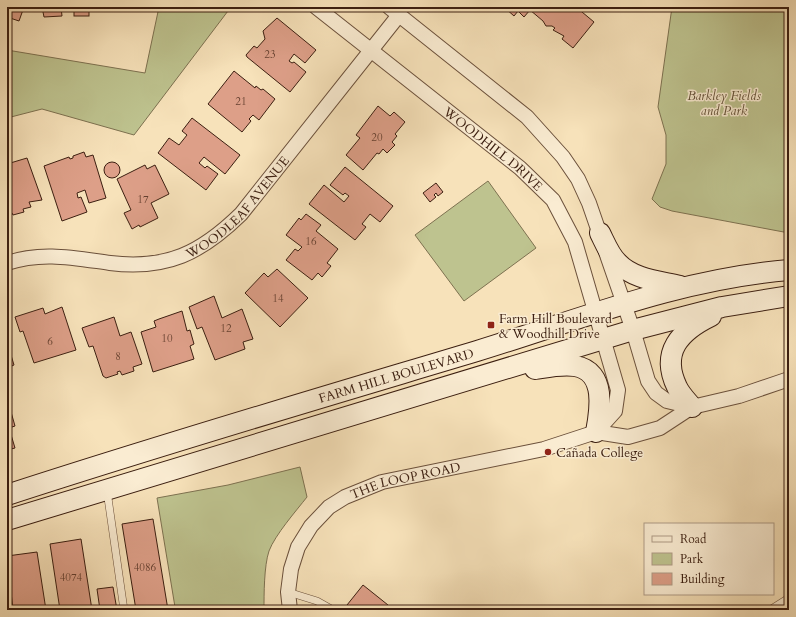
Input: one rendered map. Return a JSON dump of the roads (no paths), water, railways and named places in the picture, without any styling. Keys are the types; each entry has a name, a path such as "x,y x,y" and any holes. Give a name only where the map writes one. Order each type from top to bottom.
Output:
{"main road":[{"path":"600,233 617,263 630,272 682,287"},
{"name":"FARM HILL BOULEVARD","path":"7,495 596,312 682,287 789,270"},
{"name":"FARM HILL BOULEVARD","path":"7,520 107,491 481,375 633,330 722,307 789,296"},
{"path":"692,407 677,388 671,370 671,355 676,342 685,331 698,322 756,301"},
{"path":"481,375 563,365 577,366 596,381 599,393 600,408 596,432"}],"street":[{"name":"WOODHILL DRIVE","path":"316,7 520,168 553,200 575,242 618,390 615,412 596,432"},
{"name":"WOODLEAF AVENUE","path":"7,263 42,255 64,256 134,265 158,263 180,258 202,247 222,232 241,214 371,51 394,11"},
{"path":"394,11 527,117 563,156 578,179 589,203 633,330 648,381 656,393 666,401 692,407"},
{"path":"596,432 628,437 660,428 692,407 739,396 789,379"},
{"name":"THE LOOP ROAD","path":"290,610 288,592 291,569 302,542 311,526 329,507 345,496 382,482 544,449 596,432"}],"lane":[{"path":"107,491 124,610"},
{"path":"288,592 317,601 333,610"},
{"path":"770,610 789,598"}],"place":[{"name":"Farm Hill Boulevard & Woodhill Drive","path":"491,325"},
{"name":"Cañada College","path":"548,452"}],"park label":[{"name":"Barkley Fields and Park","path":"724,102"}]}
